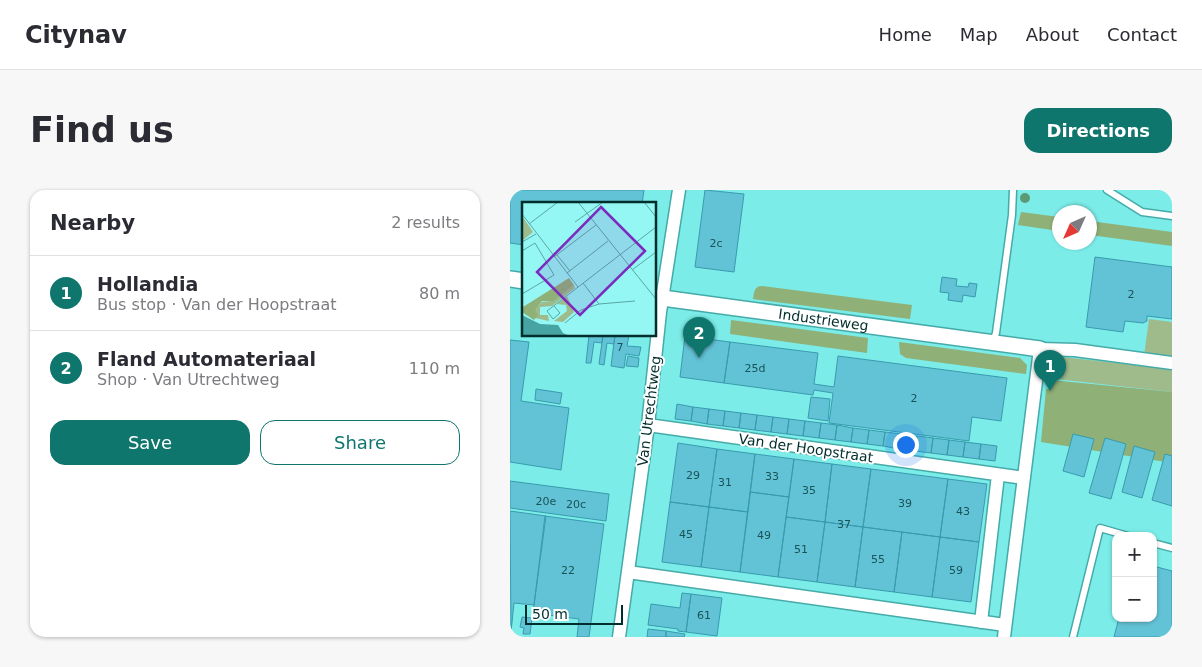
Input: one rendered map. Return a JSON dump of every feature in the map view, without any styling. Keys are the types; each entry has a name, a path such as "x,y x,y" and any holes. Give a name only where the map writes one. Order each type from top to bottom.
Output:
{"street":[{"name":"Van Utrechtweg","path":"656,333 659,298 679,190"},
{"name":"Industrieweg","path":"659,298 993,341 1040,349 1075,350 1172,363"},
{"name":"Van Utrechtweg","path":"620,637 648,425 656,336"},
{"path":"628,572 981,622 1005,631 1040,349"},
{"name":"Van der Hoopstraat","path":"648,425 1024,478"},
{"path":"981,622 998,475"}],"lane":[{"path":"993,341 996,333 1012,215 1013,190"},
{"path":"1107,190 1142,212 1172,216"},
{"path":"1073,637 1100,528 1114,532"},
{"path":"1157,544 1172,548"}],"shaded area":[{"path":"510,190 1172,190 1172,637 510,637"}],"green space":[{"path":"1021,212 1052,216 1052,230 1018,225"},
{"path":"1097,222 1172,232 1172,246 1097,236"},
{"path":"762,286 912,305 910,319 753,299 756,289"},
{"path":"1149,319 1172,322 1172,360 1144,356"},
{"path":"731,320 868,338 867,353 730,334"},
{"path":"899,342 1020,358 1027,365 1026,374 906,358 900,354"},
{"path":"1062,357 1172,369 1172,392 1047,378 1049,369"},
{"path":"1051,380 1172,392 1172,463 1041,442 1046,389 1051,389"}],"building":[{"path":"510,190 644,190 642,202 522,202 522,245 510,243"},
{"path":"705,190 744,194 734,272 695,267"},
{"path":"1095,257 1172,267 1172,319 1147,316 1147,321 1143,323 1125,321 1123,332 1086,327"},
{"path":"942,277 957,279 956,286 968,287 969,283 977,284 975,297 963,295 962,302 948,300 949,293 940,292"},
{"path":"589,336 603,336 602,343 594,342 591,363 586,363"},
{"path":"603,336 615,336 614,344 607,343 604,365 599,364"},
{"path":"615,336 629,336 627,346 641,347 639,356 626,354 624,368 611,366"},
{"path":"685,336 730,342 724,383 680,377"},
{"path":"510,340 529,342 521,401 569,408 561,470 510,462"},
{"path":"730,342 818,353 814,384 834,387 838,356 1007,378 1001,421 972,417 969,441 829,423 833,393 814,390 813,395 724,383"},
{"path":"628,356 639,358 638,367 626,366"},
{"path":"536,389 562,393 560,404 535,400"},
{"path":"811,397 830,399 828,421 808,418"},
{"path":"677,404 693,407 691,421 675,419"},
{"path":"693,407 709,409 707,424 691,421"},
{"path":"709,409 725,411 723,426 707,424"},
{"path":"725,411 741,413 739,428 723,426"},
{"path":"741,413 757,415 755,430 739,428"},
{"path":"757,415 773,417 771,432 755,430"},
{"path":"773,417 789,419 787,434 771,432"},
{"path":"789,419 805,421 803,436 787,434"},
{"path":"805,421 821,423 819,438 803,436"},
{"path":"821,423 837,425 835,440 819,438"},
{"path":"837,425 853,428 851,442 835,440"},
{"path":"853,428 869,430 867,444 851,442"},
{"path":"869,430 885,432 883,446 867,444"},
{"path":"885,432 901,434 899,449 883,446"},
{"path":"901,434 917,436 915,451 899,449"},
{"path":"1073,434 1094,439 1084,477 1063,471"},
{"path":"917,436 933,438 931,453 915,451"},
{"path":"933,438 949,440 947,455 931,453"},
{"path":"1105,438 1126,444 1111,499 1089,493"},
{"path":"949,440 965,442 963,457 947,455"},
{"path":"965,442 981,444 979,459 963,457"},
{"path":"678,443 717,449 709,507 670,502"},
{"path":"981,444 997,446 995,461 979,459"},
{"path":"1134,446 1155,452 1142,498 1122,492"},
{"path":"717,449 755,454 748,512 709,507"},
{"path":"755,454 794,459 789,497 750,492"},
{"path":"1165,454 1172,456 1172,506 1152,500"},
{"path":"794,459 832,464 825,522 786,517"},
{"path":"832,464 871,469 863,527 825,522"},
{"path":"871,469 948,479 940,537 863,527"},
{"path":"948,479 987,484 979,542 940,537"},
{"path":"510,481 609,494 606,521 510,508"},
{"path":"750,492 789,497 778,577 740,572"},
{"path":"670,502 709,507 701,567 662,562"},
{"path":"709,507 748,512 740,572 701,567"},
{"path":"510,511 546,516 534,605 514,603 511,632"},
{"path":"545,516 604,524 589,637 577,637 579,619 533,613"},
{"path":"786,517 825,522 817,582 778,577"},
{"path":"825,522 863,527 855,587 817,582"},
{"path":"863,527 902,532 894,592 855,587"},
{"path":"902,532 940,537 932,597 894,592"},
{"path":"940,537 979,542 971,602 932,597"},
{"path":"1157,567 1172,571 1172,637 1114,637 1118,622 1157,622"},
{"path":"682,593 691,594 686,632 678,631 678,629 648,625 651,604 680,608"},
{"path":"691,594 722,598 717,636 686,632"},
{"path":"522,617 532,618 530,634 523,634 524,628 520,627"},
{"path":"648,629 666,631 666,637 647,637"},
{"path":"666,631 685,634 684,637 666,637"}],"place":[{"name":"Fland Automateriaal","path":"699,358"},
{"name":"Hollandia","path":"1050,391"}]}
